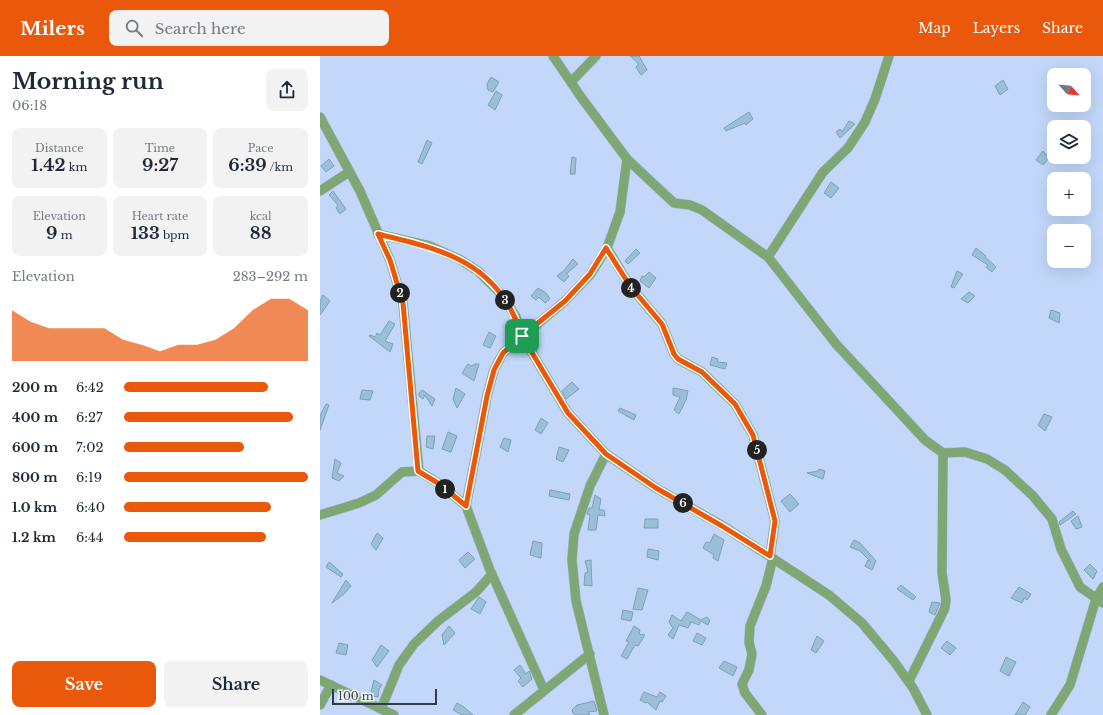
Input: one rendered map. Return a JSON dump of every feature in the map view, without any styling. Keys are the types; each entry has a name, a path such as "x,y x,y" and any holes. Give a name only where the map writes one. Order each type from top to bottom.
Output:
{"street":[{"path":"553,56 627,159 674,203 690,205 702,210 768,257 808,305 836,344 908,424 925,440 943,453 965,452 987,459 1005,470 1033,496 1052,519 1064,556 1080,587 1099,601"},
{"path":"571,82 596,56"},
{"path":"768,257 823,172 848,148 865,122 875,99 889,56"},
{"path":"320,117 360,191 390,260 403,303 418,471"},
{"path":"466,506 487,396 494,370 503,353 570,296 590,274 606,248 620,212 627,159"},
{"path":"320,191 349,172"},
{"path":"378,234 430,246 459,259 478,270 502,294 516,317 522,336 568,413 606,454 656,488 722,526 829,595 862,623 893,660 909,681 927,715"},
{"path":"606,248 630,286 662,324 674,354 678,359 702,372 735,404 753,435 775,521 772,557 766,586 750,626 749,642 752,654 749,670 742,684 745,693 762,715"},
{"path":"909,681 946,604 942,573 943,453"},
{"path":"604,715 576,601 572,553 574,534 590,486 606,454"},
{"path":"320,515 359,503 376,495 402,472 418,471 441,485 466,506 492,574 544,690"},
{"path":"381,709 399,665 414,644 438,621 476,592 492,574"},
{"path":"1050,715 1070,685 1103,587"},
{"path":"514,715 590,654"},
{"path":"320,680 394,715"},
{"path":"320,705 331,685"}],"building":[{"path":"630,56 639,56 647,70 641,75 636,67 639,64"},
{"path":"491,77 499,82 493,92 488,90 487,84"},
{"path":"1003,80 1008,89 1000,95 995,86"},
{"path":"496,91 502,95 495,110 488,105"},
{"path":"749,112 753,119 746,125 745,123 726,131 724,128"},
{"path":"849,121 855,124 840,138 836,132 840,129 842,132"},
{"path":"427,140 432,143 422,164 418,162"},
{"path":"1043,151 1047,156 1047,160 1043,165 1036,160"},
{"path":"572,157 576,158 575,174 570,174"},
{"path":"329,159 334,166 326,172 321,166"},
{"path":"831,182 839,188 831,198 824,193"},
{"path":"333,191 346,209 340,214 336,208 338,205 329,195"},
{"path":"976,248 996,267 992,272 986,267 988,265 972,255"},
{"path":"636,249 640,253 628,264 625,261"},
{"path":"573,259 578,264 566,274 569,276 564,282 557,276 563,272"},
{"path":"957,271 963,274 954,288 951,287"},
{"path":"649,272 656,278 649,288 640,281 642,276 644,277"},
{"path":"538,288 546,293 550,299 545,303 539,297 536,300 531,296"},
{"path":"969,292 975,296 968,303 961,299"},
{"path":"323,295 330,301 320,315 320,301"},
{"path":"1051,310 1060,313 1059,323 1049,318"},
{"path":"389,321 395,324 385,341 393,344 390,352 369,336 375,337 377,333 380,335"},
{"path":"489,332 496,336 490,348 483,345"},
{"path":"712,357 718,359 717,362 727,363 725,369 710,365"},
{"path":"468,364 472,366 474,364 479,364 474,381 462,373"},
{"path":"572,382 579,389 566,399 562,391"},
{"path":"456,388 465,394 457,408 453,399"},
{"path":"673,388 688,391 686,400 679,414 674,410 680,397 673,395"},
{"path":"362,390 373,391 370,400 360,399"},
{"path":"422,390 435,399 432,406 425,395 423,399 419,396 419,393"},
{"path":"326,404 329,405 320,430 320,416"},
{"path":"620,408 636,415 634,420 618,411"},
{"path":"1044,414 1052,417 1045,431 1038,425"},
{"path":"541,418 548,423 541,434 535,430"},
{"path":"448,432 457,436 451,452 442,449"},
{"path":"427,436 435,436 433,449 426,447"},
{"path":"504,438 511,440 508,452 500,447"},
{"path":"559,447 569,450 563,462 556,459"},
{"path":"335,459 341,463 337,473 344,476 339,481 332,478"},
{"path":"819,469 825,471 823,479 807,473 818,471"},
{"path":"550,490 570,494 569,500 549,496"},
{"path":"790,494 799,504 790,512 781,501"},
{"path":"595,495 601,499 599,510 604,510 605,516 598,515 596,530 588,530 590,515 587,514 589,508 592,508"},
{"path":"1073,511 1076,514 1060,525 1059,522"},
{"path":"1078,516 1082,527 1076,529 1071,521"},
{"path":"645,519 658,519 658,528 644,528"},
{"path":"377,533 383,538 376,550 371,544"},
{"path":"714,534 724,540 718,561 713,558 714,555 703,548 706,542 710,543"},
{"path":"854,540 860,543 876,561 872,570 865,566 868,560 871,562 860,551 850,547"},
{"path":"533,541 542,543 541,558 530,555"},
{"path":"648,549 659,551 658,560 647,557"},
{"path":"468,552 475,559 465,568 459,560"},
{"path":"591,560 592,586 584,585 585,573 588,572 585,561"},
{"path":"329,562 343,574 341,577 326,567"},
{"path":"1090,564 1097,571 1093,579 1084,570"},
{"path":"346,580 351,586 344,594 332,603"},
{"path":"901,585 916,597 913,600 897,589"},
{"path":"1019,587 1031,594 1027,600 1024,598 1022,603 1011,598"},
{"path":"638,588 648,590 642,610 633,609"},
{"path":"479,597 486,602 480,614 471,609"},
{"path":"932,602 940,603 935,615 929,612"},
{"path":"623,610 633,612 631,621 621,619"},
{"path":"687,612 701,620 707,617 710,620 708,625 701,621 699,625 691,622 688,628 679,625 673,639 668,635 673,628 669,622 672,615 681,621"},
{"path":"449,626 455,633 444,645 442,635"},
{"path":"634,626 640,630 639,634 645,635 638,646 635,645 627,659 621,656 629,642 626,641"},
{"path":"697,633 706,638 702,645 693,641"},
{"path":"817,636 824,641 816,653 811,650"},
{"path":"947,641 956,648 950,655 941,648"},
{"path":"339,643 348,645 346,655 336,653"},
{"path":"381,645 389,651 377,667 372,660"},
{"path":"1006,657 1016,662 1009,676 1000,671"},
{"path":"724,661 737,667 733,676 719,668"},
{"path":"520,665 526,674 529,671 532,679 523,687 518,681 521,678 514,670"},
{"path":"374,680 382,685 379,689 378,697 370,696"},
{"path":"644,692 657,697 660,692 666,696 662,702 660,701 656,710 647,702 646,703 640,700"},
{"path":"594,701 597,711 588,712 590,715 575,715 573,713 572,710 577,705"},
{"path":"1023,702 1030,707 1025,715 1015,715"},
{"path":"457,703 473,715 462,715 453,710"}],"route":[{"path":"522,336 503,353 494,370 487,396 466,506 441,485 418,471 403,303 390,260 378,234 430,246 459,259 478,270 502,294 516,317 522,336 565,301 590,274 606,248 630,286 662,324 674,354 678,359 702,372 735,404 753,435 775,521 775,532 770,556 656,488 606,454 568,413 522,336"}]}
